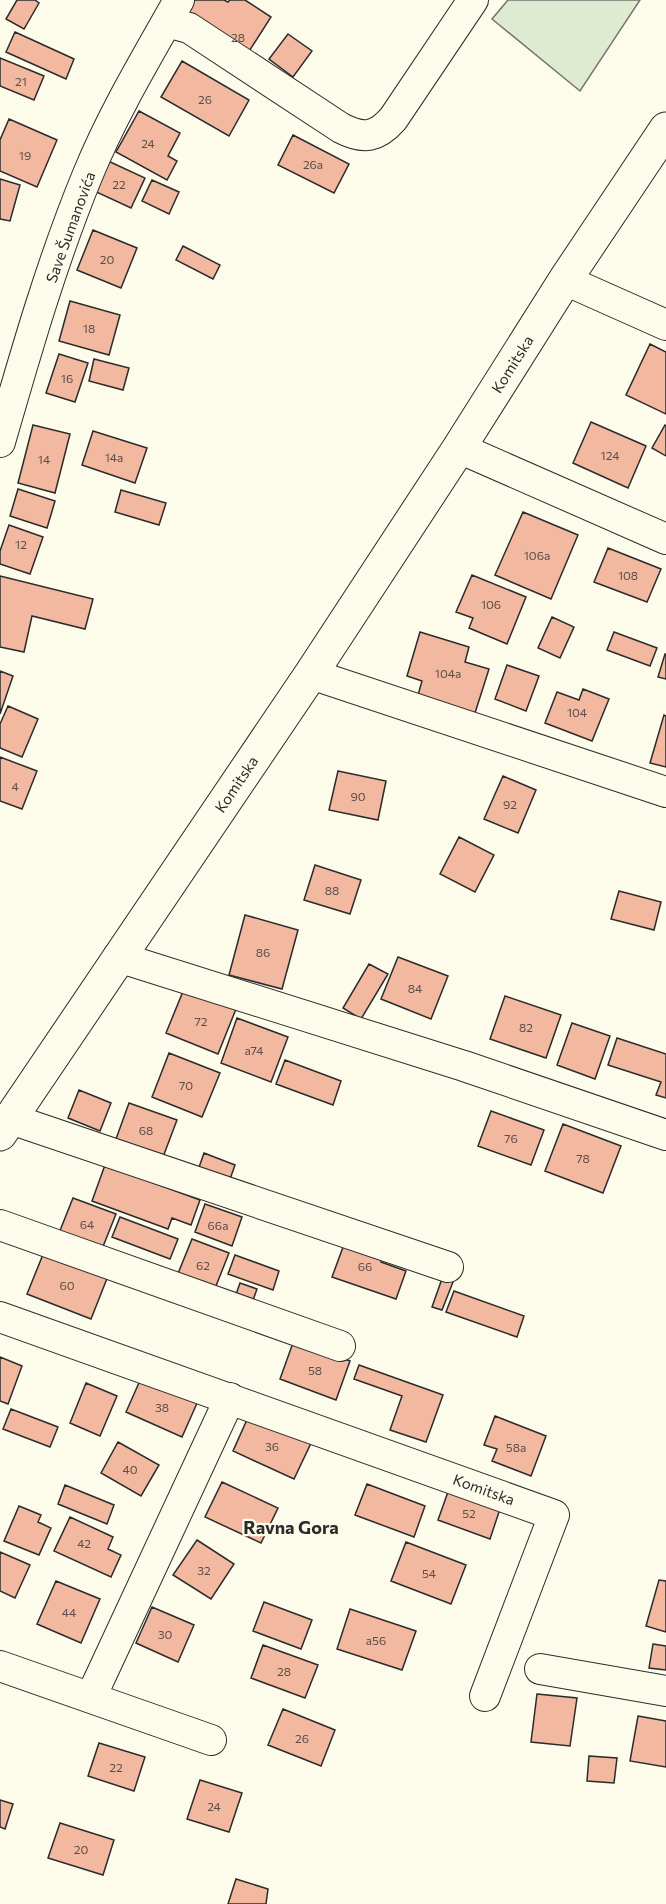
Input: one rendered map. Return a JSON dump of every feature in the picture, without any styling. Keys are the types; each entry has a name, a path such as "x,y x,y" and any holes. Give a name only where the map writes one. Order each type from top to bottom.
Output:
{"main road":[{"name":"Komitska","path":"5,1127 311,674 459,448 565,279 666,129"}],"street":[{"name":"Save Šumanovića","path":"0,442 55,262 88,173 121,102 173,11 189,28 341,128 350,133 366,135 380,133 393,119 473,0"},
{"path":"565,279 666,325"},
{"path":"459,448 666,539"},
{"path":"311,674 666,792"},
{"path":"118,957 464,1066 666,1135"},
{"name":"Komitska","path":"5,1127 448,1268"},
{"path":"0,1225 340,1346"},
{"name":"Komitska","path":"0,1317 554,1515 485,1696"},
{"path":"91,1697 230,1398"},
{"path":"0,1666 211,1740"},
{"path":"540,1669 666,1690"}],"green space":[{"path":"508,0 640,0 580,91 492,19"}],"building":[{"path":"17,0 35,0 39,3 24,29 6,19"},
{"path":"194,0 228,2 245,0 271,17 246,56 184,15"},
{"path":"15,32 74,59 66,79 6,52"},
{"path":"288,34 312,51 293,77 269,59"},
{"path":"0,58 44,76 34,100 0,86"},
{"path":"182,61 249,100 229,136 161,97"},
{"path":"139,111 180,133 168,156 177,161 167,180 116,152"},
{"path":"9,119 57,140 37,187 0,171 0,140"},
{"path":"293,135 349,164 334,193 278,165"},
{"path":"106,160 145,178 131,208 92,190"},
{"path":"0,179 20,185 10,221 0,219"},
{"path":"152,180 179,192 169,214 142,201"},
{"path":"93,230 137,248 121,288 77,270"},
{"path":"183,246 220,265 213,279 176,260"},
{"path":"70,301 120,315 109,355 59,341"},
{"path":"650,344 666,352 666,414 626,395"},
{"path":"59,354 88,363 75,402 46,393"},
{"path":"94,359 129,368 123,390 89,381"},
{"path":"591,422 646,446 628,488 573,463"},
{"path":"33,425 70,434 55,493 18,483"},
{"path":"666,426 666,456 652,448"},
{"path":"93,431 147,448 135,483 82,465"},
{"path":"18,489 55,501 47,528 10,516"},
{"path":"121,490 166,503 159,525 115,512"},
{"path":"523,512 578,535 551,599 495,575"},
{"path":"9,525 43,537 30,574 0,564 0,551"},
{"path":"608,548 661,569 647,602 594,582"},
{"path":"472,575 526,597 507,644 469,628 473,618 456,612"},
{"path":"0,576 93,599 85,629 32,616 24,652 0,647"},
{"path":"552,617 574,627 560,658 538,648"},
{"path":"420,632 469,647 465,662 489,669 475,713 418,695 422,681 407,676"},
{"path":"614,632 657,648 650,666 607,650"},
{"path":"666,654 666,679 658,677"},
{"path":"507,665 539,676 526,711 495,699"},
{"path":"0,671 13,676 0,714"},
{"path":"583,689 609,699 592,741 545,723 557,692 579,700"},
{"path":"8,706 38,719 22,757 0,748 0,724"},
{"path":"664,715 666,716 666,767 650,763"},
{"path":"0,757 37,771 22,809 0,801"},
{"path":"338,771 386,781 378,820 329,810"},
{"path":"503,776 536,790 518,833 484,819"},
{"path":"459,837 494,855 475,892 440,874"},
{"path":"315,865 361,880 350,914 304,900"},
{"path":"619,891 661,902 654,930 611,919"},
{"path":"245,915 298,930 282,989 229,975"},
{"path":"398,957 448,976 431,1019 381,999"},
{"path":"369,964 388,974 361,1019 343,1008"},
{"path":"184,989 236,1009 218,1054 166,1033"},
{"path":"505,996 561,1015 546,1058 490,1039"},
{"path":"237,1018 288,1037 271,1082 221,1063"},
{"path":"572,1023 610,1036 595,1079 557,1065"},
{"path":"617,1038 666,1054 666,1098 656,1095 661,1082 608,1065"},
{"path":"169,1053 220,1073 202,1117 152,1097"},
{"path":"285,1060 341,1081 333,1105 276,1084"},
{"path":"79,1090 111,1103 100,1131 68,1118"},
{"path":"129,1103 177,1120 163,1157 116,1139"},
{"path":"491,1111 544,1130 531,1165 478,1146"},
{"path":"563,1124 621,1146 603,1193 545,1171"},
{"path":"204,1153 235,1165 228,1185 197,1173"},
{"path":"105,1165 200,1200 191,1225 172,1218 168,1229 92,1201"},
{"path":"73,1198 116,1214 102,1249 59,1233"},
{"path":"205,1204 242,1217 232,1246 195,1232"},
{"path":"120,1217 178,1239 170,1259 112,1237"},
{"path":"192,1239 229,1253 214,1291 177,1276"},
{"path":"346,1239 384,1253 381,1262 406,1271 396,1299 332,1277"},
{"path":"44,1252 108,1276 91,1319 27,1294"},
{"path":"235,1255 279,1271 273,1290 228,1274"},
{"path":"444,1273 455,1277 442,1310 432,1307"},
{"path":"240,1283 257,1289 251,1306 234,1300"},
{"path":"454,1291 524,1316 517,1337 446,1312"},
{"path":"294,1340 350,1361 336,1400 280,1379"},
{"path":"0,1357 22,1366 8,1404 0,1401"},
{"path":"359,1365 443,1395 426,1442 390,1430 402,1396 354,1379"},
{"path":"142,1376 198,1401 182,1437 126,1412"},
{"path":"86,1383 117,1396 100,1436 70,1423"},
{"path":"11,1409 58,1427 50,1447 3,1429"},
{"path":"250,1413 312,1441 294,1479 233,1451"},
{"path":"495,1416 546,1436 531,1476 492,1461 497,1449 484,1445"},
{"path":"118,1442 159,1465 141,1496 101,1473"},
{"path":"222,1482 278,1508 261,1543 205,1517"},
{"path":"367,1484 425,1506 414,1537 355,1515"},
{"path":"65,1485 114,1505 107,1524 58,1504"},
{"path":"449,1489 501,1506 490,1539 438,1520"},
{"path":"19,1506 41,1515 38,1522 51,1528 39,1555 4,1541"},
{"path":"70,1517 113,1537 108,1549 121,1555 111,1577 54,1551"},
{"path":"197,1540 234,1564 211,1599 173,1575"},
{"path":"406,1542 466,1565 451,1604 391,1581"},
{"path":"0,1552 30,1565 15,1598 0,1591"},
{"path":"659,1580 666,1581 666,1632 646,1626"},
{"path":"56,1581 100,1599 81,1643 37,1624"},
{"path":"264,1602 312,1620 301,1649 253,1631"},
{"path":"152,1607 194,1625 178,1662 136,1643"},
{"path":"350,1609 416,1631 402,1670 337,1649"},
{"path":"653,1644 666,1646 666,1670 649,1668"},
{"path":"263,1645 318,1665 305,1698 251,1678"},
{"path":"537,1694 577,1698 570,1746 531,1742"},
{"path":"283,1709 335,1730 321,1766 268,1745"},
{"path":"638,1716 666,1721 666,1767 630,1761"},
{"path":"99,1743 145,1757 134,1791 88,1776"},
{"path":"589,1756 617,1758 614,1783 587,1781"},
{"path":"200,1780 242,1793 229,1832 187,1819"},
{"path":"0,1800 13,1804 5,1829 0,1827"},
{"path":"60,1823 114,1840 103,1875 48,1858"},
{"path":"236,1879 268,1889 266,1904 228,1904"}],"district":[{"name":"Ravna Gora","path":"291,1527"}]}
